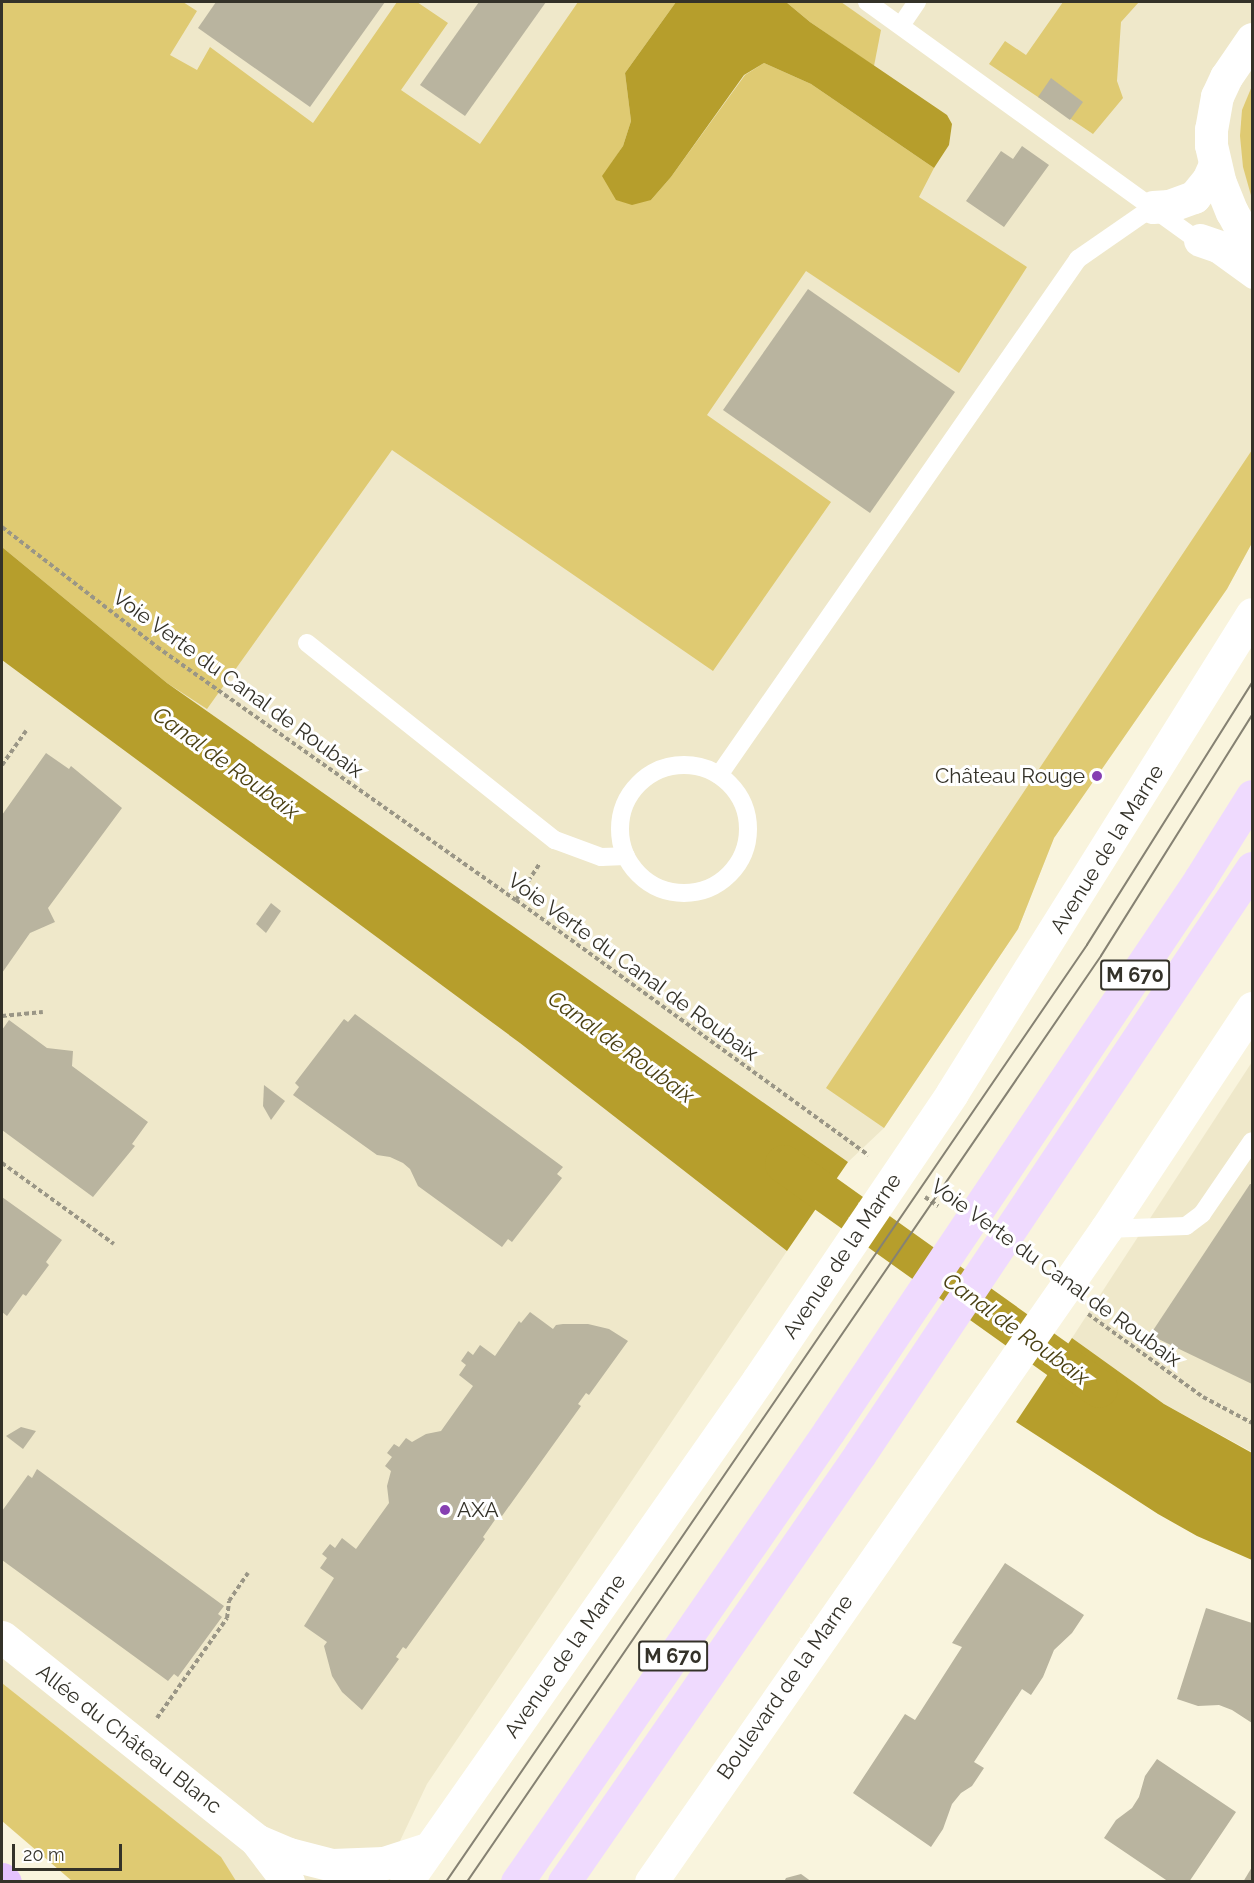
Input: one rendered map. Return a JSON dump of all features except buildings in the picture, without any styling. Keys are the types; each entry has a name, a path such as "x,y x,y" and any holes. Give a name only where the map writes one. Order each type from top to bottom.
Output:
{"main road":[{"name":"M 670","path":"517,1881 829,1431 1200,879 1252,796"},
{"name":"M 670","path":"564,1881 860,1454 1047,1178 1252,868"}],"street":[{"path":"1252,39 1234,62 1217,96 1211,129 1215,164 1232,212 1252,249"},
{"path":"1153,207 1176,205 1194,197 1202,190 1215,164"},
{"path":"1200,240 1252,258"},
{"name":"Avenue de la Marne","path":"406,1881 759,1380 952,1093 1252,614"},
{"path":"1104,1231 1252,1008"},
{"name":"Boulevard de la Marne","path":"651,1881 1104,1231"},
{"name":"Allée du Château Blanc","path":"2,1638 256,1840 288,1881"},
{"name":"Allée du Château Blanc","path":"256,1840 289,1854 332,1865 384,1863 430,1848"}],"lane":[{"path":"867,2 902,24 1252,280"},
{"path":"902,24 917,2"},
{"path":"719,775 1078,259 1153,207"},
{"path":"307,643 555,840 601,857 626,856"},
{"path":"674,765 697,766 719,775 736,792 746,813 748,836 741,859 726,877 706,889 683,893 660,888 640,875 626,856 620,833 623,810 634,789 652,773 674,765"},
{"path":"1104,1231 1186,1226 1202,1214 1252,1141"}],"path":[{"name":"Voie Verte du Canal de Roubaix","path":"2,527 157,647 516,900 873,1159"},
{"path":"2,765 26,731"},
{"path":"516,900 555,840"},
{"path":"2,1016 43,1012"},
{"path":"2,1163 114,1244"},
{"name":"Voie Verte du Canal de Roubaix","path":"921,1194 940,1208"},
{"name":"Voie Verte du Canal de Roubaix","path":"1085,1312 1203,1397 1252,1423"},
{"path":"162,1709 227,1618 229,1601 249,1573"}],"shaded area":[{"path":"2,2 1252,2 1252,543 1227,589 1054,838 1018,929 884,1128 848,1162 167,683 2,547"},
{"path":"2,2 183,2 197,11 170,55 197,70 210,47 313,123 397,2 417,2 448,23 401,90 480,144 578,2 676,2 625,73 631,121 623,146 603,176 651,200 671,177 745,75 764,63 811,84 934,168 919,197 1027,267 959,373 806,271 707,415 831,502 713,671 392,450 207,709 167,683 2,547"},
{"path":"786,2 841,2 881,30 874,66 810,22"},
{"path":"1063,2 1139,2 1121,22 1117,81 1123,98 1093,134 989,64 1005,41 1026,55"},
{"path":"1252,86 1252,199 1243,167 1240,136 1242,110"},
{"path":"1252,450 1252,543 1227,589 1054,838 1018,929 884,1128 826,1088"},
{"path":"2,630 787,1251 427,1784 381,1881 223,1881 109,1768 2,1683"},
{"path":"1252,1062 1252,1452 1164,1404 1072,1338"},
{"path":"2,1683 221,1857 236,1881 72,1881 2,1821"}],"water":[{"path":"676,2 786,2 810,22 947,115 952,124 949,145 934,168 811,84 764,63 744,75 671,177 651,200 632,205 616,200 602,176 623,146 631,121 625,73"},
{"path":"2,547 167,683 848,1162 787,1251 520,1043 2,660"},
{"path":"1072,1338 1164,1404 1252,1453 1252,1560 1197,1536 1158,1514 1016,1422"}],"waterway":[{"name":"Canal de Roubaix","path":"784,1164 1099,1389"}],"tram line":[{"path":"446,1882 1087,945 1252,683"},
{"path":"467,1882 1101,956 1252,715"}],"place":[{"name":"Château Rouge","path":"1097,776"},
{"name":"AXA","path":"445,1510"}]}
